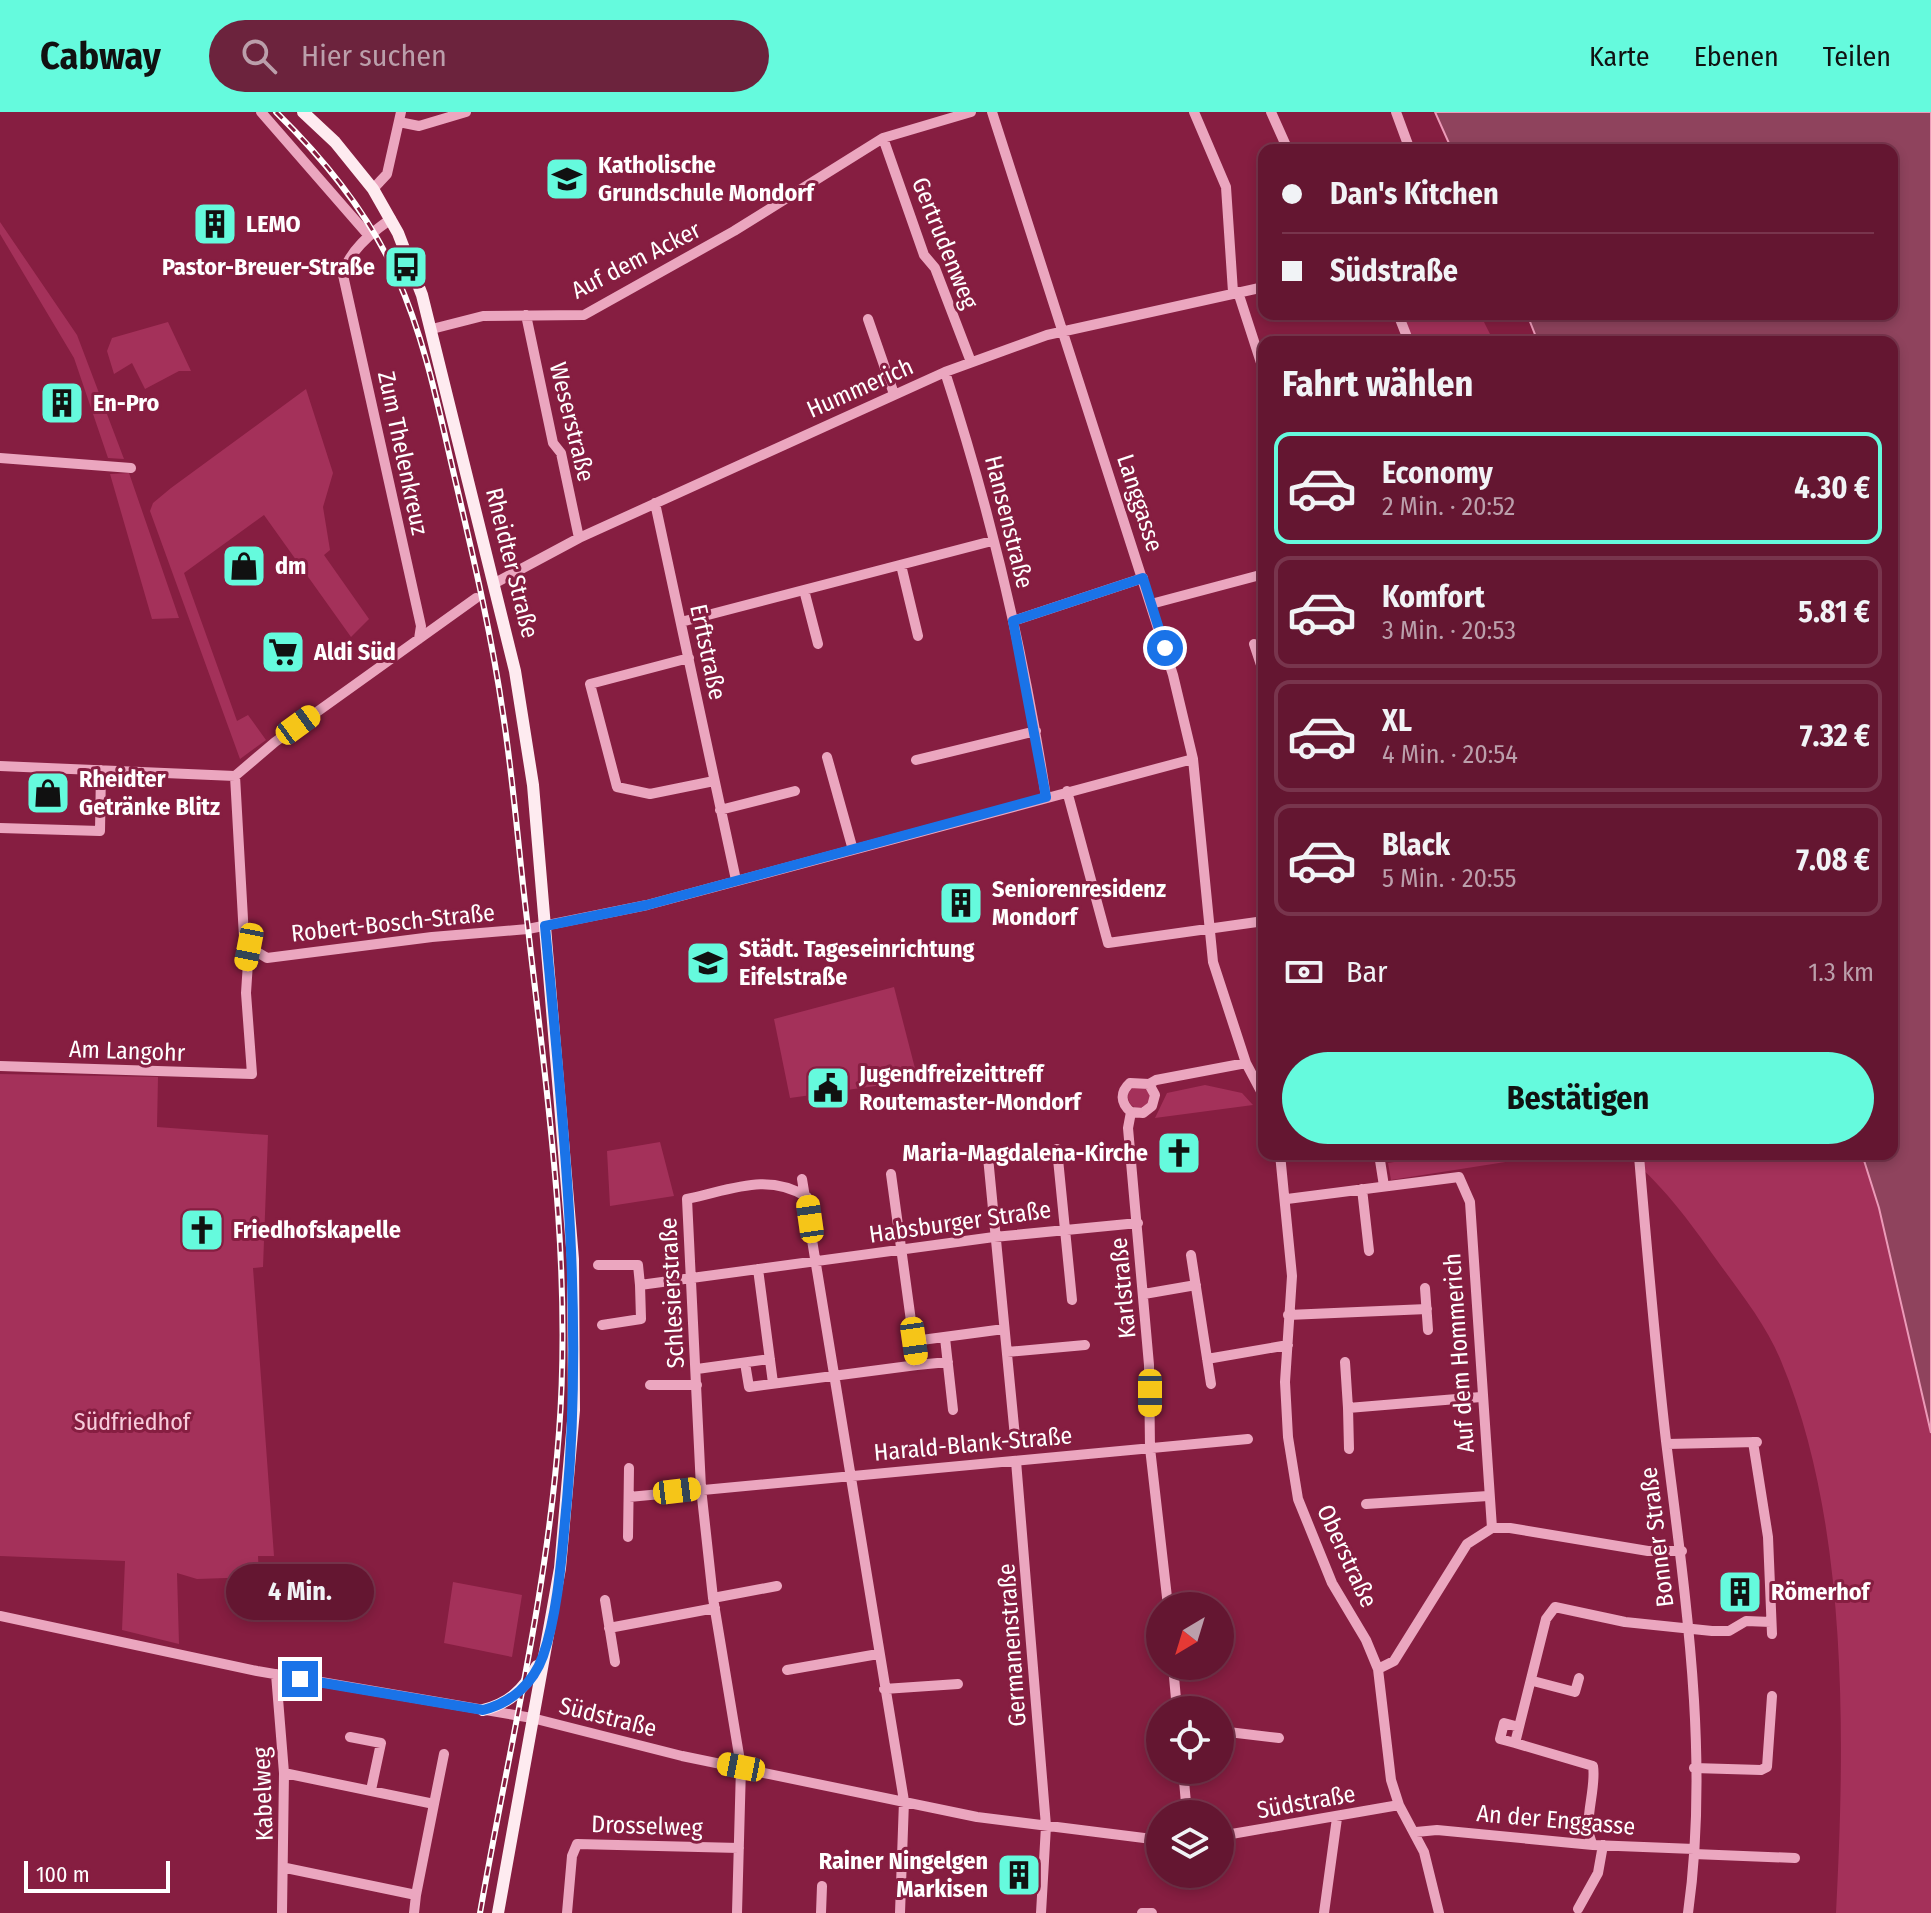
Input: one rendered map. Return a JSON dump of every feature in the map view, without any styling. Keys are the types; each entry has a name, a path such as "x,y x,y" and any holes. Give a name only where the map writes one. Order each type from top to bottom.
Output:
{"main road":[{"name":"Rheidter Straße","path":"303,112 335,142 373,189 408,257 432,329 495,583 527,740 575,1309 574,1410 560,1568 498,1913"},
{"path":"483,1710 505,1704 543,1657"}],"street":[{"path":"261,112 369,236 391,219"},
{"path":"373,189 387,174 400,117 419,126 466,112"},
{"name":"Auf dem Acker","path":"432,329 483,316 584,315 734,231 883,138 971,112"},
{"name":"Langgasse","path":"992,112 1173,675 1193,759 1203,888 1213,962 1246,1063 1258,1086"},
{"path":"1194,112 1226,187 1235,292 1258,355"},
{"path":"1271,112 1285,144"},
{"path":"1396,112 1408,144"},
{"name":"Gertrudenweg","path":"883,138 924,255 935,268 971,362"},
{"name":"Zum Thelenkreuz","path":"369,236 347,264 343,275 421,626 419,639"},
{"name":"Hummerich","path":"495,583 579,538 945,372 1065,332 1258,288"},
{"name":"Weserstraße","path":"526,315 553,443 561,453 579,538"},
{"path":"868,319 894,394"},
{"name":"Hansenstraße","path":"945,372 973,457 1013,621 1046,797"},
{"path":"0,458 131,468"},
{"name":"Erftstraße","path":"655,503 736,880"},
{"path":"681,622 992,541"},
{"path":"901,565 918,636"},
{"path":"1151,604 1258,576"},
{"path":"1013,621 1143,578"},
{"path":"804,590 818,644"},
{"path":"0,766 235,776 275,742 476,598"},
{"path":"1254,644 1258,654"},
{"path":"689,658 590,684 617,787 650,794 714,781"},
{"path":"916,760 1036,731"},
{"path":"827,757 853,850"},
{"name":"Robert-Bosch-Straße","path":"249,947 267,958 545,926 647,905 1193,759"},
{"path":"0,828 100,831 101,770"},
{"path":"235,776 244,937 249,947"},
{"path":"720,810 795,791"},
{"path":"1067,791 1108,943 1258,922"},
{"name":"Am Langohr","path":"0,1066 252,1074 246,993 249,947"},
{"name":"Karlstraße","path":"1166,1592 1150,1448 1144,1294 1128,1128 1131,1112 1123,1101 1125,1088 1137,1081 1149,1084 1156,1080 1246,1063"},
{"path":"1131,1112 1143,1113 1152,1106 1155,1095 1149,1084"},
{"path":"1057,1149 1072,1300"},
{"path":"988,1157 1015,1437"},
{"name":"Oberstraße","path":"1281,1160 1292,1276 1285,1382 1288,1437 1298,1499 1332,1583 1366,1640 1378,1669 1386,1756 1399,1805 1416,1832 1439,1913"},
{"path":"1287,1199 1384,1186 1380,1160"},
{"name":"Bonner Straße","path":"1639,1160 1688,1629 1694,1768 1694,1851 1688,1913"},
{"path":"891,1174 917,1365"},
{"name":"Auf dem Hommerich","path":"1384,1186 1459,1177 1470,1202 1492,1528"},
{"path":"802,1179 904,1801 900,1913"},
{"name":"Schlesierstraße","path":"737,1913 741,1767 714,1603 701,1488 687,1199 774,1182 789,1186 807,1197"},
{"path":"1362,1189 1369,1251"},
{"name":"Habsburger Straße","path":"640,1285 994,1237 1138,1223"},
{"path":"1191,1255 1211,1384"},
{"path":"598,1265 638,1265 640,1285 641,1319 602,1325"},
{"path":"758,1269 773,1383"},
{"path":"1144,1294 1196,1285"},
{"path":"1425,1288 1428,1330"},
{"path":"1288,1315 1427,1309"},
{"path":"914,1341 1004,1329"},
{"path":"945,1338 953,1410"},
{"path":"1007,1352 1085,1345"},
{"path":"1207,1359 1288,1345"},
{"path":"697,1369 770,1359"},
{"path":"745,1363 749,1387 948,1362"},
{"path":"1345,1362 1349,1449"},
{"name":"Schlesierstraße","path":"650,1385 697,1385"},
{"path":"1348,1408 1481,1397"},
{"name":"Harald-Blank-Straße","path":"701,1488 1248,1439"},
{"path":"1578,1909 1598,1873 1598,1845 1588,1834 1595,1780 1593,1766 1515,1743 1533,1681 1546,1619 1555,1607 1625,1622 1688,1629 1729,1631 1746,1621 1772,1628 1773,1586 1755,1442 1667,1444"},
{"name":"Germanenstraße","path":"1016,1461 1046,1826 1041,1913"},
{"path":"628,1537 629,1468"},
{"path":"629,1497 701,1488"},
{"path":"1366,1504 1488,1496"},
{"path":"1378,1669 1394,1661 1467,1544 1492,1528 1510,1528 1648,1551 1682,1551"},
{"path":"609,1628 777,1586"},
{"path":"605,1600 615,1662"},
{"name":"Südstraße","path":"0,1616 276,1674 532,1718 610,1739 977,1817 1146,1838"},
{"path":"787,1670 878,1654"},
{"name":"Kabelweg","path":"276,1674 284,1773 286,1868 282,1913"},
{"path":"1533,1681 1575,1692 1579,1678"},
{"path":"884,1689 958,1684"},
{"path":"1694,1768 1761,1770 1767,1767 1772,1696"},
{"path":"1234,1733 1279,1738"},
{"path":"350,1737 381,1743 371,1790"},
{"path":"414,1913 444,1754"},
{"path":"284,1773 434,1804"},
{"name":"Südstraße","path":"1234,1834 1399,1805"},
{"path":"1324,1913 1337,1818"},
{"name":"An der Enggasse","path":"1416,1832 1437,1830 1598,1845 1795,1858"},
{"name":"Drosselweg","path":"567,1913 572,1856 577,1844 739,1848"},
{"path":"286,1868 416,1895"},
{"path":"821,1913 822,1886"},
{"path":"1142,1913 1152,1913"}],"green space":[{"path":"0,222 77,335 124,459 108,458 74,358 0,234"},
{"path":"1405,320 1483,320 1491,336 1411,336"},
{"path":"168,322 191,371 179,371 145,389 132,363 114,374 107,351 112,338"},
{"path":"306,389 333,473 323,507 330,550 324,555 369,619 351,637 264,515 184,573 237,721 248,715 266,740 240,759 150,511 153,503 171,488"},
{"path":"129,473 179,618 152,619 110,474"},
{"path":"894,987 918,1080 790,1098 774,1019"},
{"name":"Südfriedhof","path":"0,1074 158,1077 157,1127 268,1135 263,1267 253,1268 274,1556 258,1556 259,1577 197,1579 177,1573 179,1644 122,1630 125,1561 0,1556"},
{"path":"1205,1085 1242,1093 1253,1105 1155,1118 1167,1093"},
{"path":"1139,1086 1147,1089 1150,1097 1147,1105 1139,1108 1131,1105 1128,1097 1131,1089"},
{"path":"660,1142 674,1196 610,1206 607,1151"},
{"path":"1407,1160 1519,1160 1391,1180 1388,1163"},
{"path":"1631,1160 1864,1160 1879,1208 1931,1433 1931,1913 1836,1913 1841,1777 1837,1633 1831,1561 1820,1491 1803,1424 1781,1361 1752,1308 1674,1203"},
{"path":"453,1582 522,1595 512,1657 444,1643"}],"shaded area":[{"path":"1435,112 1931,112 1931,1433 1879,1208 1864,1160 1898,1160 1898,336 1536,336 1529,320 1898,320 1898,144 1449,144"}],"railway":[{"path":"276,112 312,149 373,231 397,277 422,346 480,589 498,683 550,1116 562,1305 559,1432 546,1553 480,1913"}],"place":[{"name":"Katholische Grundschule Mondorf","path":"567,179"},
{"name":"LEMO","path":"215,224"},
{"name":"Pastor-Breuer-Straße","path":"406,267"},
{"name":"En-Pro","path":"62,403"},
{"name":"dm","path":"244,566"},
{"name":"Aldi Süd","path":"283,652"},
{"name":"Rheidter Getränke Blitz","path":"48,793"},
{"name":"Seniorenresidenz Mondorf","path":"961,903"},
{"name":"Städt. Tageseinrichtung Eifelstraße","path":"708,963"},
{"name":"Jugendfreizeittreff Routemaster-Mondorf","path":"828,1088"},
{"name":"Maria-Magdalena-Kirche","path":"1179,1153"},
{"name":"Friedhofskapelle","path":"202,1230"},
{"name":"Römerhof","path":"1740,1592"},
{"name":"Rainer Ningelgen Markisen","path":"1019,1875"}],"route":[{"path":"300,1679 483,1710 505,1704 528,1682 543,1657 560,1568 574,1410 575,1362 570,1209 545,926 647,905 1046,797 1013,621 1143,578 1165,648"}]}
